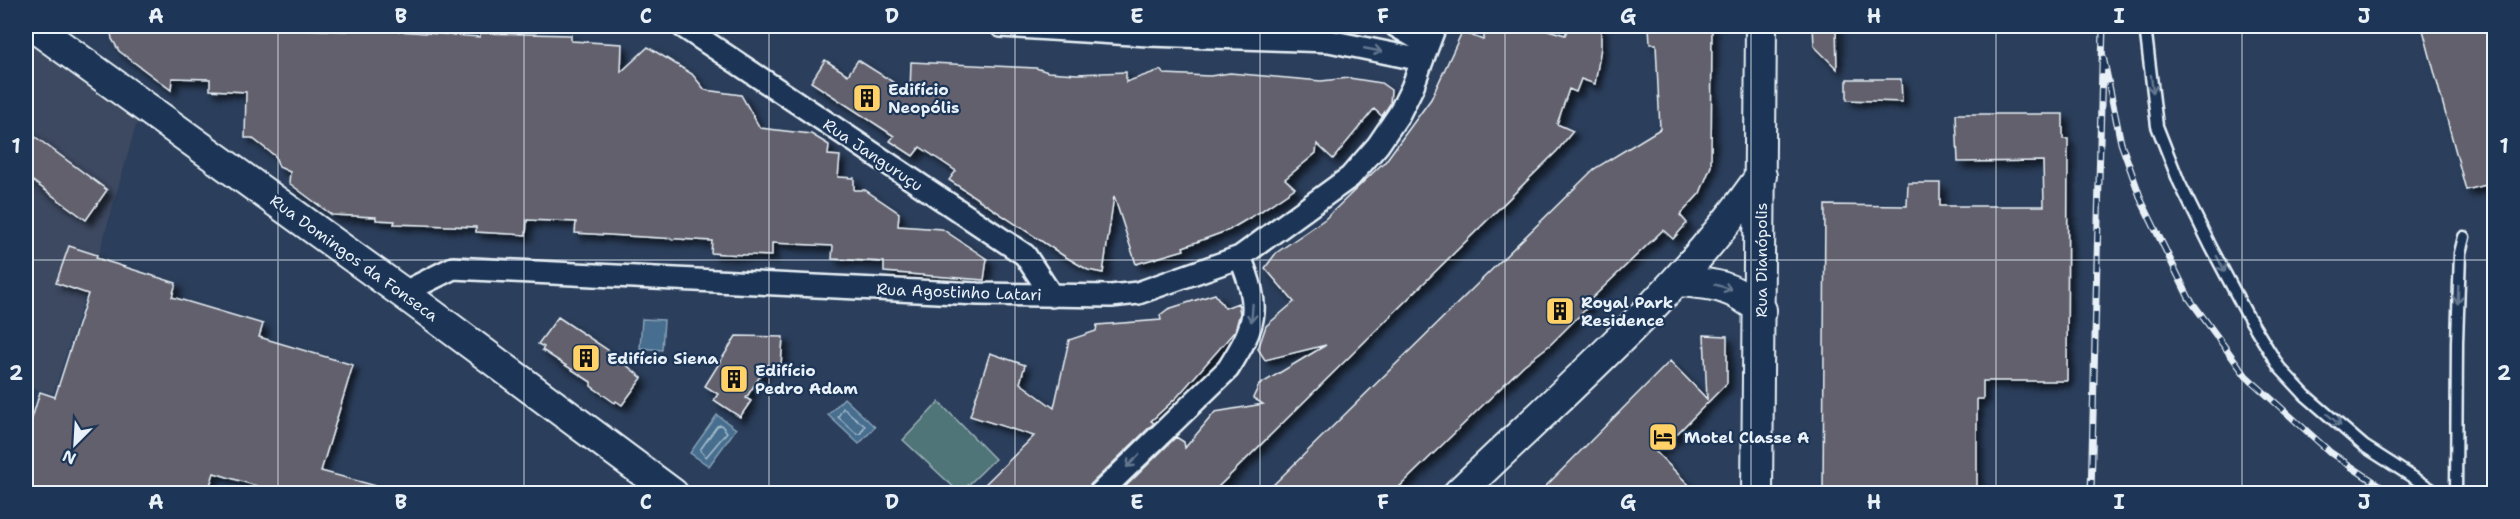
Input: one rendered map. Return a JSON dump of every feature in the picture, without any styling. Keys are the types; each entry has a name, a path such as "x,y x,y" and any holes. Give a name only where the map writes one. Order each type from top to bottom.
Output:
{"street":[{"name":"Rua Domingos da Fonseca","path":"33,26 403,293 673,494"},
{"name":"Rua Janguruçu","path":"682,26 1025,255 1052,296"},
{"path":"1001,26 1148,35 1330,33 1425,53"},
{"path":"1396,26 1425,53"},
{"name":"Rua Agostinho Latari","path":"403,293 453,268 813,287 1052,296 1111,296 1138,293 1240,257 1350,177 1378,145 1399,114 1435,26"},
{"name":"Rua Dianópolis","path":"1757,494 1761,310 1761,26"},
{"path":"1458,494 1678,281 1728,223 1761,176"},
{"path":"1099,494 1228,369 1250,332 1254,311 1252,288 1240,257"},
{"path":"1678,281 1718,284 1741,293 1761,310"}],"lane":[{"path":"2145,26 2157,126 2179,182 2246,313 2279,367 2305,395 2364,446 2439,494"},
{"path":"2456,494 2458,291 2460,253 2464,237"}],"shaded area":[{"path":"26,39 137,122 101,247 53,394 26,386"}],"green space":[{"path":"939,402 995,459 960,493 903,440"}],"water":[{"path":"642,319 664,320 662,350 640,348"},
{"path":"844,398 875,427 859,444 828,415"},
{"path":"717,415 736,429 709,466 690,453"}],"building":[{"path":"110,26 248,28 248,26 283,26 283,28 346,31 346,28 371,29 480,37 480,33 571,35 571,41 622,44 621,72 648,47 692,74 705,90 741,95 760,128 811,134 829,145 828,155 840,156 838,177 854,178 854,190 865,190 899,213 898,226 942,229 987,259 984,280 884,272 884,262 832,259 833,246 772,243 772,256 724,254 711,253 712,241 575,233 576,222 527,220 526,235 476,232 476,227 394,224 395,221 376,220 376,217 332,215 289,183 290,172 279,167 275,156 252,138 245,138 246,92 210,90 210,79 172,78 171,90 119,51 112,39"},
{"path":"1487,26 1535,26 1565,35 1569,26 1601,26 1601,47 1595,84 1581,79 1576,92 1569,89 1557,124 1573,131 1557,151 1211,494 1118,494 1176,437 1184,442 1185,448 1215,412 1263,404 1253,398 1259,385 1326,345 1265,360 1258,349 1266,326 1294,302 1265,268 1276,253 1325,219 1383,163 1382,166 1431,99 1462,32 1483,40"},
{"path":"1649,26 1712,26 1711,166 1700,193 1680,215 1687,223 1673,239 1663,230 1589,301 1589,306 1551,344 1524,365 1392,494 1264,494 1594,169 1660,129 1656,44 1650,44"},
{"path":"1813,26 1836,26 1837,69 1814,46"},
{"path":"2422,26 2494,26 2494,183 2466,190"},
{"path":"825,60 848,75 858,60 910,93 911,62 1036,68 1048,72 1077,74 1126,72 1126,82 1160,70 1164,74 1210,76 1230,73 1321,81 1349,78 1381,83 1391,90 1390,104 1382,116 1374,109 1333,159 1317,144 1316,153 1285,179 1295,188 1229,230 1183,247 1184,250 1136,264 1114,196 1103,273 1088,270 1064,256 949,180 956,171 920,147 913,156 890,141 894,136 811,82"},
{"path":"1847,79 1901,79 1902,102 1847,100"},
{"path":"1956,114 2063,114 2063,139 2068,139 2067,381 1983,381 1983,399 1977,399 1977,494 1823,494 1825,205 1907,206 1908,183 1940,183 1940,206 2044,206 2043,161 1958,162"},
{"path":"26,130 107,190 86,220 26,176"},
{"path":"69,246 97,255 96,258 176,283 172,297 263,324 259,337 353,365 321,471 380,487 380,494 283,494 214,473 207,494 26,494 26,438 40,392 55,397 88,294 56,283"},
{"path":"1215,294 1225,308 1238,303 1240,313 1235,331 1177,397 1151,421 1154,423 1090,485 1087,494 975,494 1034,436 970,416 990,353 1025,365 1020,383 1054,408 1069,340 1096,331 1097,325 1161,320 1160,315 1168,309"},
{"name":"Edifício Siena","path":"558,317 608,350 642,378 622,405 616,401 615,403 591,386 591,382 542,350 544,347 538,344"},
{"path":"1704,335 1727,336 1727,383 1661,450 1654,450 1698,494 1538,494 1670,361 1707,399"},
{"name":"Edifício Pedro Adam","path":"736,336 783,337 781,365 767,365 746,398 751,401 740,417 714,400 718,394 705,386"}],"railway":[{"path":"2091,494 2103,26"},
{"path":"2103,56 2121,143 2142,202 2189,298 2246,376 2331,453 2392,494"}],"place":[{"name":"Edifício Neopólis","path":"867,98"},
{"name":"Royal Park Residence","path":"1560,311"},
{"name":"Edifício Siena","path":"586,358"},
{"name":"Edifício Pedro Adam","path":"734,379"},
{"name":"Motel Classe A","path":"1663,437"}]}
